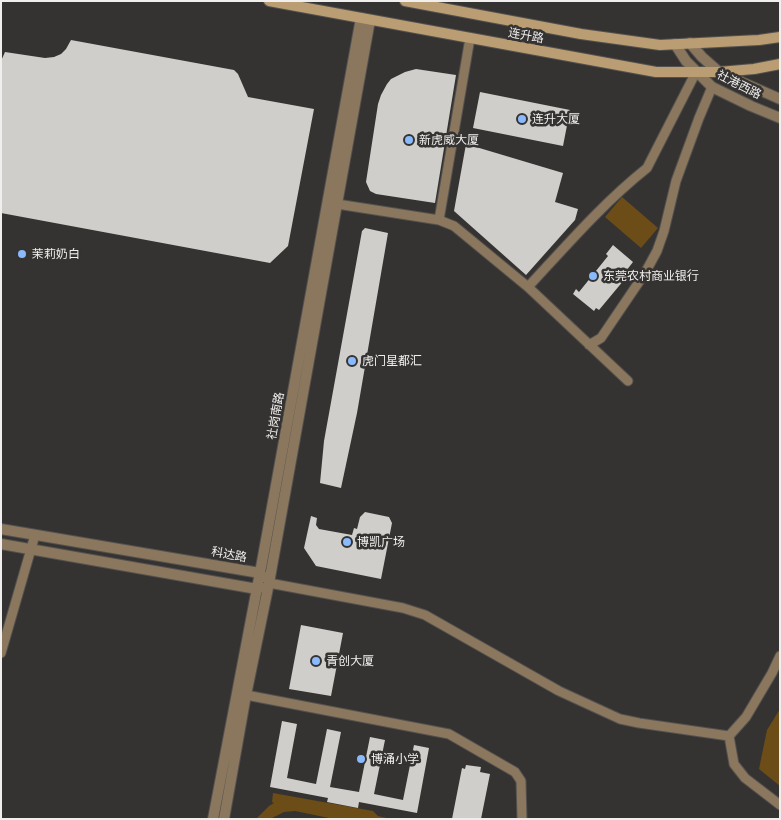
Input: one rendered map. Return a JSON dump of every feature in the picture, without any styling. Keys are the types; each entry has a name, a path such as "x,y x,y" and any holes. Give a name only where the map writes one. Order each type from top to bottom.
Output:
{"main road":[{"name":"连升路","path":"269,1 656,72 719,72 754,69 780,64"},
{"name":"连升路","path":"405,1 581,34 660,44 759,40 780,37"}],"street":[{"name":"社岗南路","path":"224,819 246,695 269,583 337,204 365,19"},
{"name":"社岗南路","path":"213,819 365,19"},
{"path":"759,40 780,30"},
{"path":"439,220 470,38"},
{"name":"社港西路","path":"690,43 719,72 780,99"},
{"name":"社港西路","path":"675,44 686,61 712,87 780,118"},
{"path":"528,287 588,222 647,168 696,72"},
{"path":"589,345 602,338 645,274 657,251 664,231 676,181 712,87"},
{"path":"337,204 439,220 454,226 528,287 628,380"},
{"name":"科达路","path":"1,529 260,573 269,583"},
{"path":"1,653 35,535"},
{"path":"1,544 257,589 269,583 403,608 424,615 560,691 620,719 729,736"},
{"path":"729,736 746,717 780,656"},
{"path":"246,695 449,734 515,772 521,781 522,819"},
{"path":"729,736 734,764 744,778 780,805"}],"shaded area":[{"path":"622,197 658,228 641,248 605,217"},
{"path":"780,709 780,786 759,769 767,730"},
{"path":"273,793 373,811 378,816 391,819 334,819 295,811 284,812 270,819 256,819 274,803 272,802"}],"building":[{"path":"71,40 234,70 238,74 248,97 314,109 288,246 270,263 1,213 1,61 5,52 45,58 54,57 66,49"},
{"name":"新虎威大厦","path":"416,69 456,75 435,203 376,194 370,191 366,182 381,95 391,79"},
{"name":"连升大厦","path":"480,92 570,110 563,146 473,128"},
{"path":"466,144 563,173 555,202 578,209 575,220 526,275 454,211"},
{"name":"虎门星都汇","path":"365,228 388,233 357,413 341,488 320,483 324,441 362,231"},
{"path":"613,245 633,262 626,271 629,274 599,310 596,308 594,311 573,294 576,289 579,292 608,256 606,254"},
{"name":"博凯广场","path":"365,512 389,517 392,523 381,579 316,566 304,548 311,516 317,518 316,525 319,529 352,535 354,528 357,529 360,517"},
{"name":"青创大厦","path":"301,625 343,633 331,696 289,689"},
{"path":"282,721 297,724 287,778 316,784 327,729 341,732 330,787 359,792 370,737 385,740 374,794 403,800 414,745 429,748 417,813 359,802 358,808 327,802 328,798 270,787"},
{"path":"466,765 481,767 480,772 490,774 481,819 452,819 462,768 465,769"}],"place":[{"name":"连升大厦","path":"522,119"},
{"name":"新虎威大厦","path":"409,140"},
{"name":"茉莉奶白","path":"22,254"},
{"name":"东莞农村商业银行","path":"593,276"},
{"name":"虎门星都汇","path":"352,361"},
{"name":"博凯广场","path":"347,542"},
{"name":"青创大厦","path":"316,661"},
{"name":"博涌小学","path":"361,759"}]}
